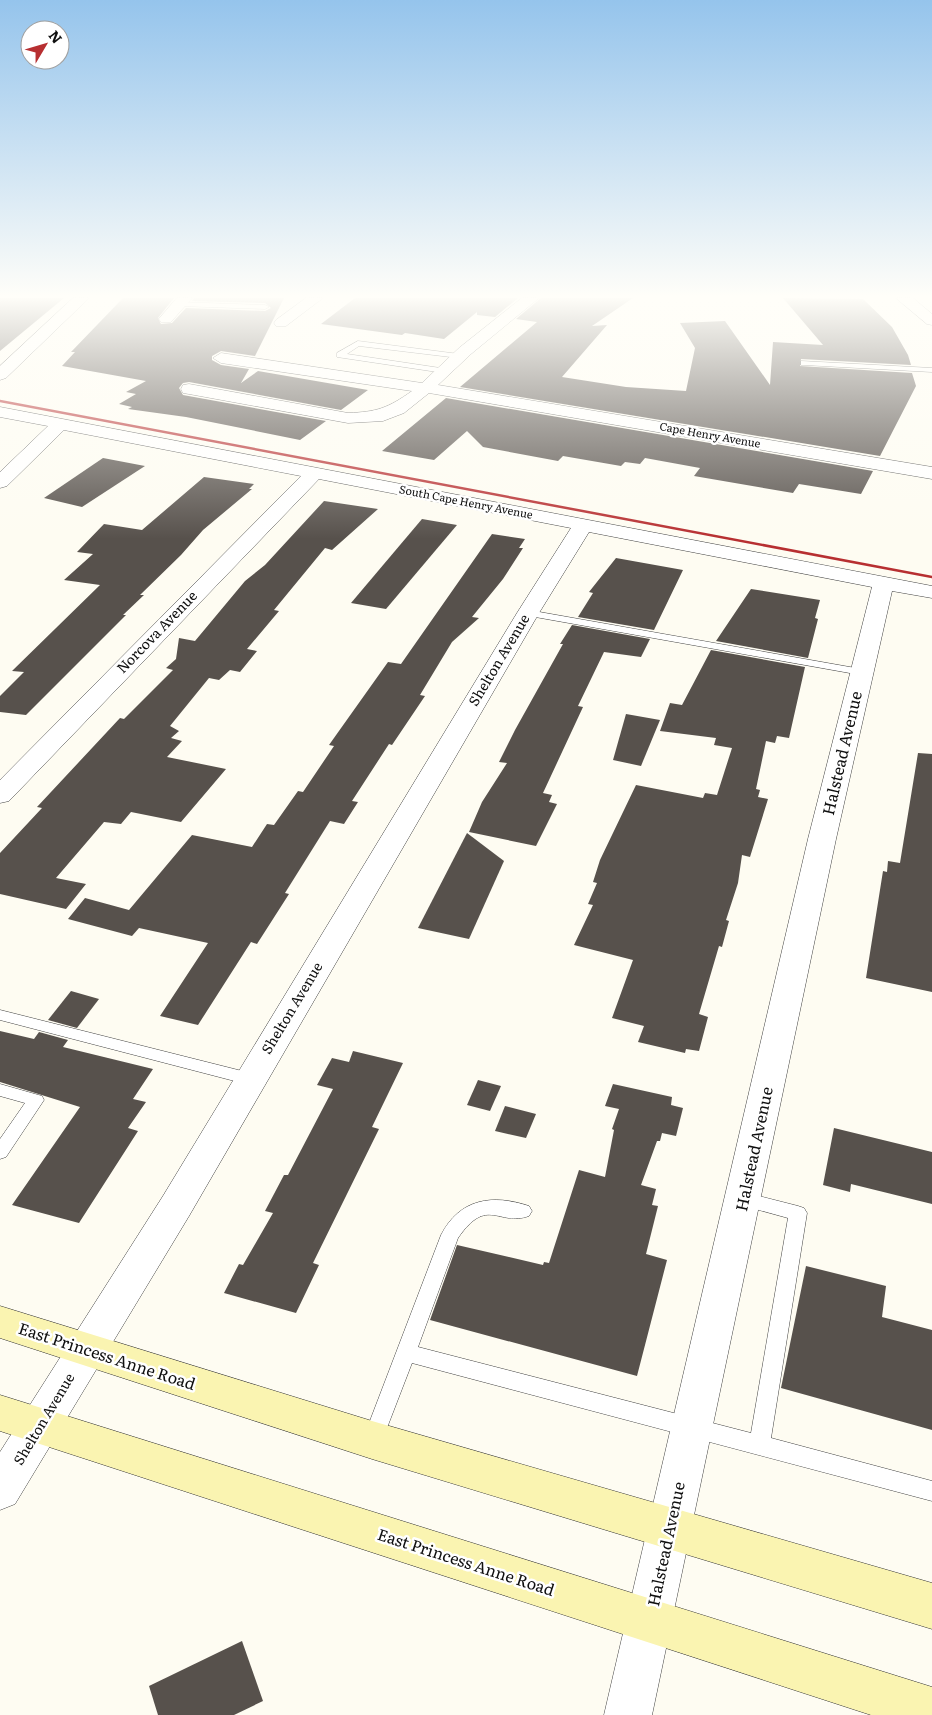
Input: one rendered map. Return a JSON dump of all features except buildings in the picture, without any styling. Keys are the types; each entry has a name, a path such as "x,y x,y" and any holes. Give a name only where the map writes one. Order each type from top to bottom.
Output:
{"main road":[{"name":"East Princess Anne Road","path":"0,1322 372,1440 932,1606"},
{"name":"East Princess Anne Road","path":"20,1419 932,1711"}],"street":[{"name":"Cape Henry Avenue","path":"358,378 932,473"},
{"path":"189,389 348,418 364,419 389,414 426,388 437,378"},
{"name":"South Cape Henry Avenue","path":"0,412 932,592"},
{"path":"0,482 60,424"},
{"name":"Norcova Avenue","path":"0,794 315,472"},
{"name":"Shelton Avenue","path":"0,1490 20,1419 86,1350 176,1206 528,613 583,525"},
{"name":"Halstead Avenue","path":"628,1715 690,1428 861,672 883,583"}],"lane":[{"path":"528,613 861,672"},
{"path":"0,1015 250,1079"},
{"path":"0,1090 36,1100 0,1152"},
{"path":"743,1199 798,1213 760,1443"},
{"path":"372,1440 450,1235 462,1218 486,1206 523,1211"},
{"path":"406,1353 690,1428 760,1443 932,1491"}],"railway":[{"path":"0,401 932,577"}]}
